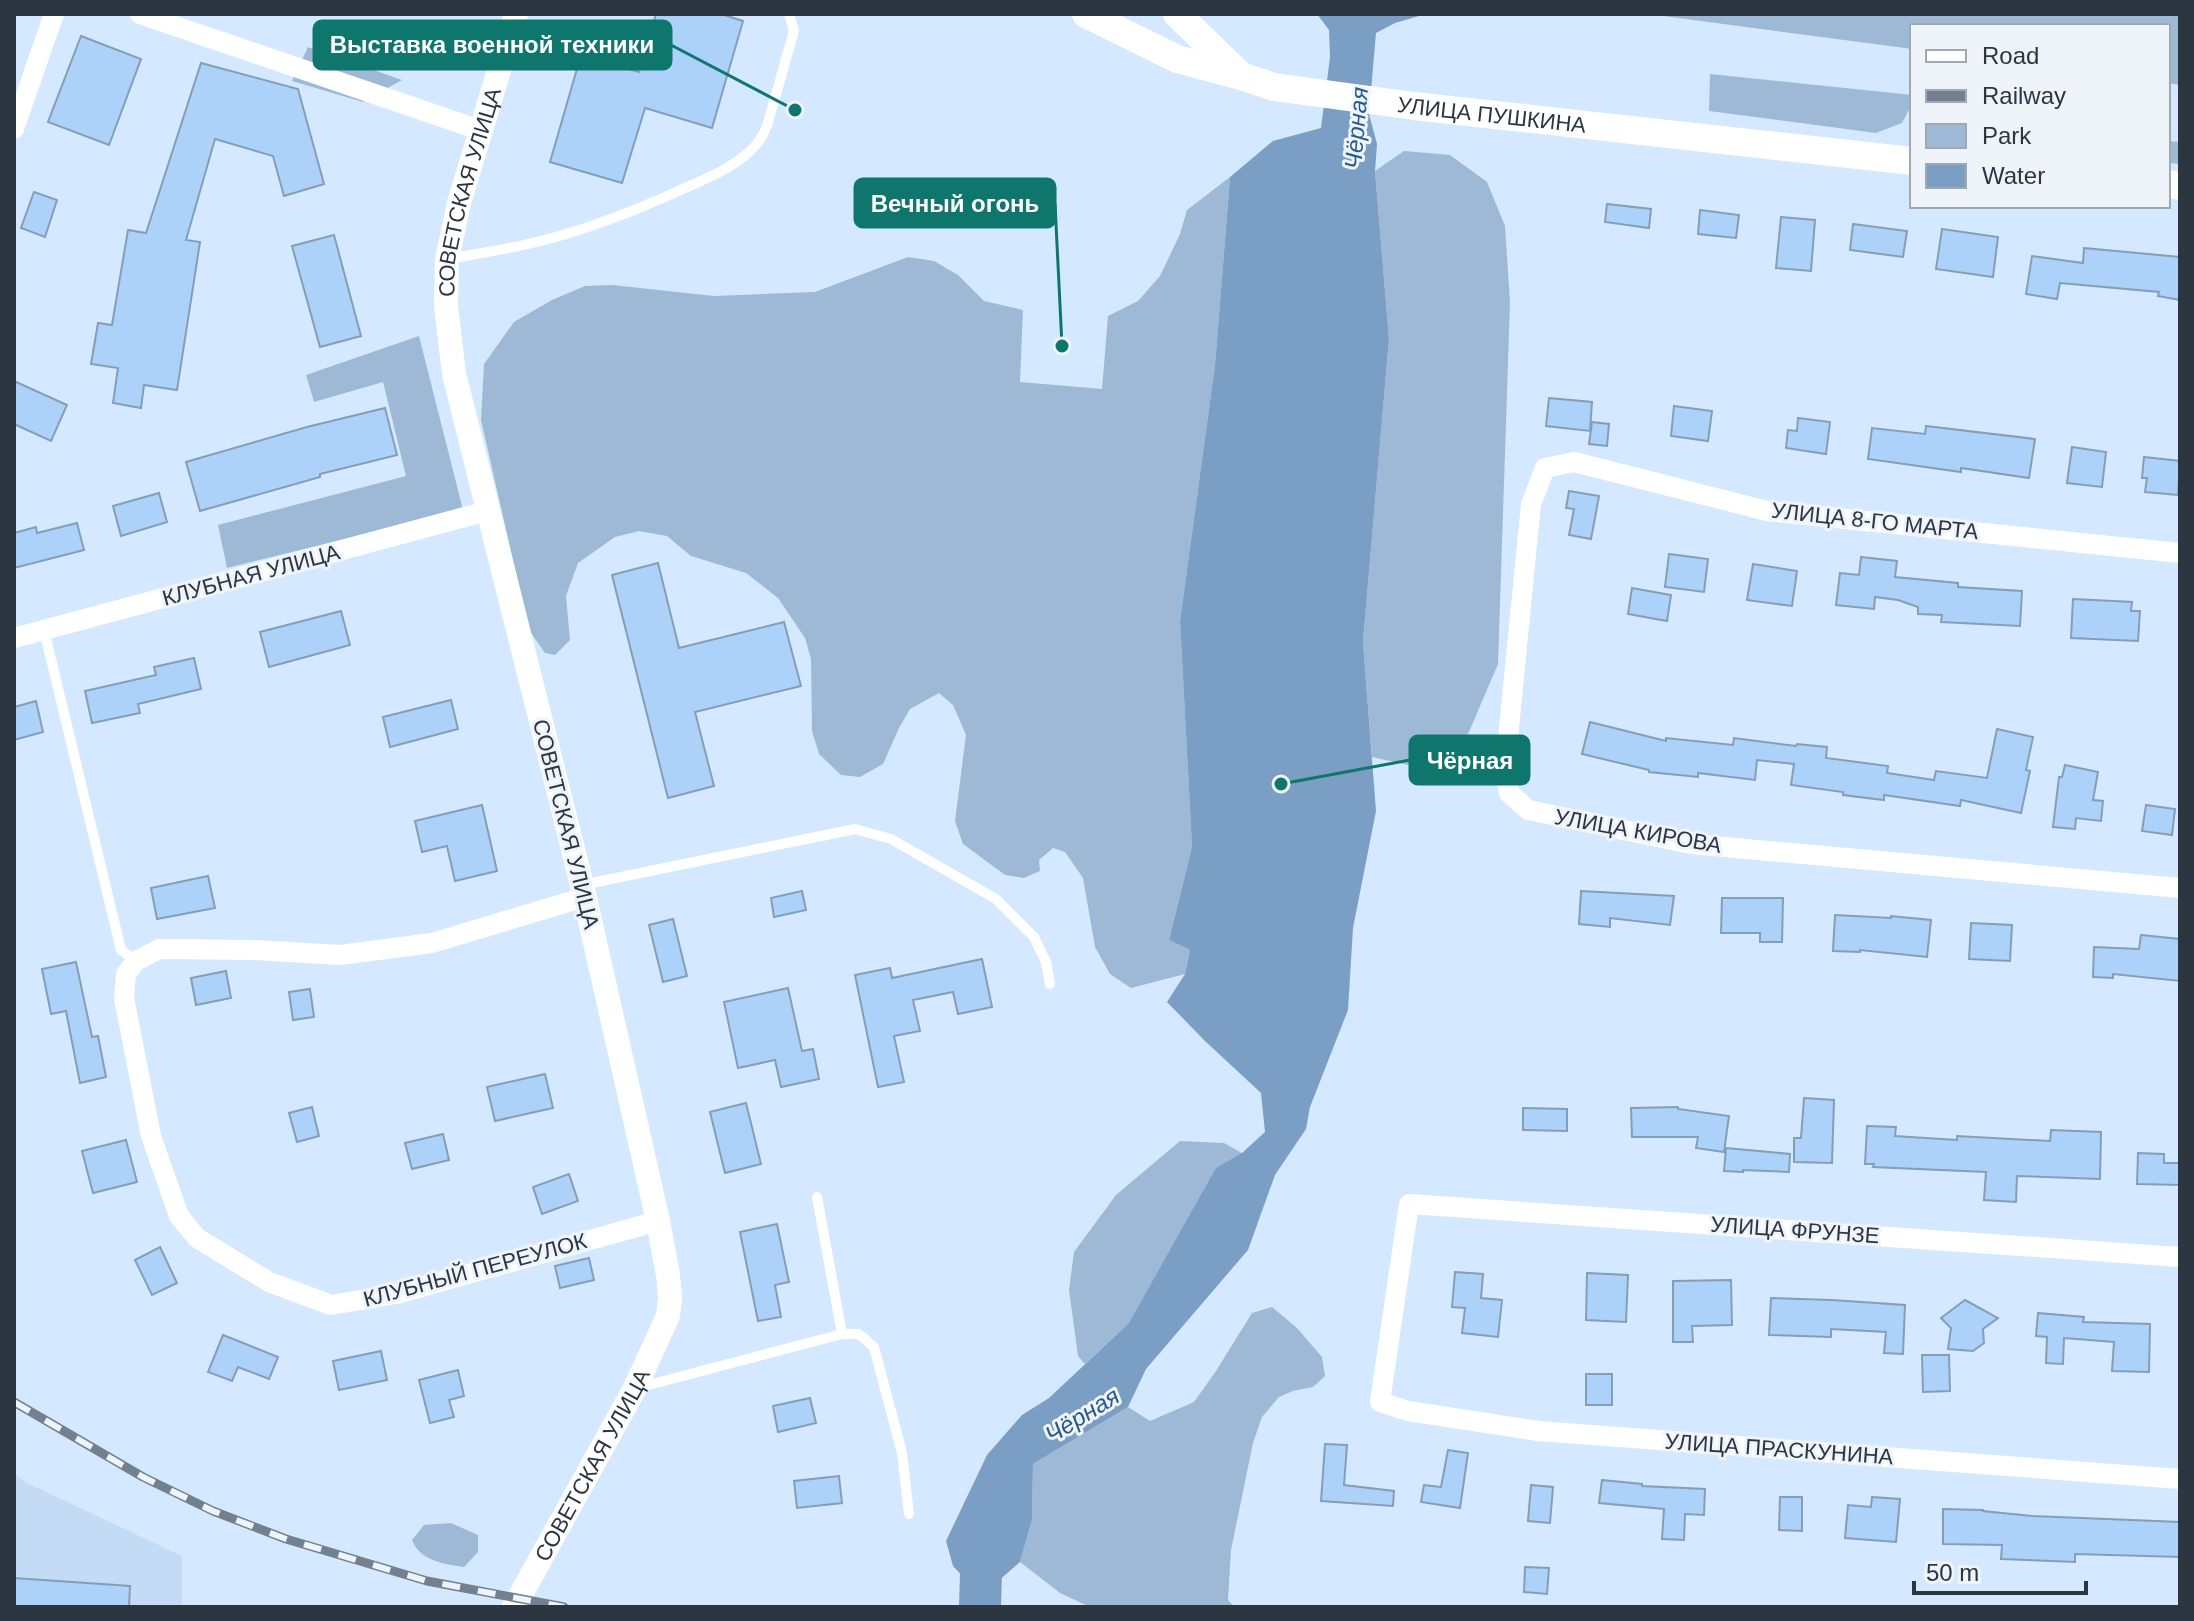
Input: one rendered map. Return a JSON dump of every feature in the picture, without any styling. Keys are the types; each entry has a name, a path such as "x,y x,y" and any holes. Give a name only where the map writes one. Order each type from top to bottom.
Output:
{"main road":[{"name":"УЛИЦА ПУШКИНА","path":"1086,14 1177,59 1274,87 1414,106 1910,161"},
{"path":"1177,14 1241,76"}],"street":[{"path":"14,129 54,14"},
{"path":"140,14 186,21 480,130"},
{"name":"СОВЕТСКАЯ УЛИЦА","path":"514,1607 635,1388 668,1316 670,1297 658,1221 584,891 454,374 446,306 447,260 459,203 516,14"},
{"name":"УЛИЦА 8-ГО МАРТА","path":"1574,462 1767,511 2180,553"},
{"name":"УЛИЦА КИРОВА","path":"1574,462 1545,468 1531,504 1505,769 1509,793 1528,810 1691,844 2180,888"},
{"name":"КЛУБНАЯ УЛИЦА","path":"14,638 487,511"},
{"path":"136,961 159,949 340,955 432,943 584,891"},
{"name":"КЛУБНЫЙ ПЕРЕУЛОК","path":"136,961 126,974 124,998 151,1136 179,1216 197,1238 269,1282 331,1305 396,1294 658,1221"},
{"name":"УЛИЦА ФРУНЗЕ","path":"1380,1402 1409,1204 2180,1257"},
{"name":"УЛИЦА ПРАСКУНИНА","path":"1380,1402 1408,1411 1538,1431 2180,1479"}],"lane":[{"path":"447,260 528,244 602,221 657,201 736,162 751,151 767,126 794,31 789,14"},
{"path":"44,630 121,950 136,961"},
{"path":"584,891 855,829 891,839 996,899 1034,937 1046,962 1050,984"},
{"path":"817,1197 842,1334"},
{"path":"635,1388 842,1334 859,1334 874,1347 902,1453 909,1514"}],"shaded area":[{"path":"14,1473 27,1483 182,1556 182,1607 14,1607"}],"green space":[{"path":"1648,14 2180,14 2180,85 2170,83 2170,24 1910,24 1910,49"},
{"path":"308,47 402,80 363,102 292,81"},
{"path":"1710,74 1910,95 1910,108 1902,123 1876,133 1709,111"},
{"path":"2170,141 2180,142 2180,164 2170,163"},
{"path":"1404,151 1450,155 1487,182 1505,226 1510,302 1498,664 1468,734 1434,757 1408,765 1372,757 1363,642 1389,339 1375,171"},
{"path":"1230,177 1215,365 1180,621 1192,847 1169,940 1190,950 1185,974 1131,988 1110,974 1095,947 1083,878 1065,852 1053,848 1039,860 1040,871 1024,878 1005,875 963,844 955,821 966,735 953,705 939,693 910,709 883,764 860,777 841,775 819,754 812,731 811,659 805,638 778,598 746,573 691,556 667,536 639,531 615,537 578,563 566,596 570,640 555,655 545,653 529,630 481,420 484,364 514,322 552,300 585,286 612,285 714,296 815,292 908,257 934,261 958,275 984,301 1023,310 1020,382 1102,389 1108,316 1138,301 1160,276 1180,234 1187,210"},
{"path":"419,336 463,510 227,568 218,525 406,476 383,382 314,402 306,375"},
{"path":"1180,1141 1224,1143 1242,1153 1129,1323 1085,1364 1078,1356 1069,1290 1074,1252 1116,1195"},
{"path":"1272,1307 1297,1328 1322,1357 1325,1376 1313,1387 1279,1397 1262,1417 1253,1443 1231,1550 1228,1600 1234,1607 1090,1607 1060,1593 1020,1562 1032,1520 1033,1464 1128,1407 1150,1421 1194,1402 1252,1313"},
{"path":"451,1523 478,1535 478,1552 464,1567 427,1557 412,1540 424,1525"}],"water":[{"name":"Чёрная","path":"1317,14 1426,14 1395,23 1376,33 1369,114 1377,144 1375,171 1389,339 1363,642 1376,811 1353,928 1348,1010 1310,1107 1306,1129 1275,1175 1248,1250 1146,1369 1128,1407 1033,1464 1032,1520 1020,1562 981,1596 953,1566 946,1541 987,1455 1022,1415 1049,1398 1129,1323 1216,1168 1242,1153 1265,1132 1261,1093 1167,1002 1185,974 1190,950 1169,940 1192,847 1180,621 1215,365 1230,177 1273,141 1321,128 1330,57 1329,30"}],"building":[{"path":"656,14 721,14 743,21 712,128 645,108 622,183 550,162 581,55 639,72"},
{"path":"81,36 141,59 109,145 48,122"},
{"path":"201,63 298,89 324,184 284,196 273,156 215,139 186,240 200,242 177,390 144,385 141,408 113,403 118,368 91,364 98,323 112,325 128,230 146,233"},
{"path":"34,192 57,200 45,237 21,228"},
{"path":"1607,204 1651,209 1649,228 1605,222"},
{"path":"1700,210 1739,215 1736,238 1698,234"},
{"path":"1781,217 1815,220 1811,271 1776,268"},
{"path":"1853,224 1907,231 1903,257 1850,250"},
{"path":"1942,229 1998,237 1993,277 1936,269"},
{"path":"334,235 361,336 320,347 292,246"},
{"path":"2084,248 2180,257 2180,300 2158,296 2159,292 2060,283 2057,299 2026,294 2032,256 2083,263"},
{"path":"14,381 67,405 51,441 14,424"},
{"path":"1549,398 1592,402 1590,431 1546,426"},
{"path":"1674,406 1712,411 1708,441 1671,436"},
{"path":"385,408 397,455 320,474 320,477 200,511 186,462"},
{"path":"1798,418 1830,422 1826,454 1786,448 1788,430 1797,431"},
{"path":"1592,422 1609,424 1607,446 1589,444"},
{"path":"1926,426 2035,439 2029,478 1868,459 1872,428 1925,434"},
{"path":"2072,447 2106,452 2102,487 2067,483"},
{"path":"2144,457 2180,461 2178,495 2145,492 2147,478 2142,478"},
{"path":"1569,491 1599,496 1591,539 1569,535 1574,509 1566,508"},
{"path":"159,493 167,522 121,536 113,506"},
{"path":"77,523 84,550 14,568 14,533 36,527 37,533"},
{"path":"1669,554 1708,559 1704,592 1665,587"},
{"path":"1861,557 1897,561 1895,577 1958,583 1958,587 2022,591 2020,626 1941,622 1942,615 1918,614 1918,607 1875,597 1874,609 1836,605 1840,573 1859,575"},
{"path":"658,563 679,648 784,622 801,686 695,712 714,786 668,798 612,575"},
{"path":"1753,564 1797,571 1792,606 1747,600"},
{"path":"1632,588 1671,595 1667,621 1628,614"},
{"path":"2073,599 2132,602 2131,611 2140,611 2138,641 2071,638"},
{"path":"341,611 350,645 269,667 260,632"},
{"path":"194,658 201,689 138,704 140,713 92,723 85,691 156,675 154,667"},
{"path":"451,700 458,729 390,747 383,717"},
{"path":"36,701 43,732 14,740 14,707"},
{"path":"1590,722 1666,741 1666,738 1733,745 1734,738 1827,747 1826,758 1888,766 1887,773 1934,780 1936,771 1987,778 1997,729 2033,737 2021,813 1961,800 1960,806 1884,795 1884,800 1791,785 1794,764 1757,760 1755,780 1698,773 1698,777 1649,772 1582,754"},
{"path":"2065,765 2098,772 2093,800 2103,801 2101,821 2076,818 2075,829 2053,827 2059,777 2062,777"},
{"path":"482,805 497,871 455,881 447,846 422,852 415,821"},
{"path":"2146,805 2175,809 2172,835 2142,831"},
{"path":"208,876 215,908 157,919 151,888"},
{"path":"802,891 806,910 774,917 771,898"},
{"path":"1581,891 1674,896 1670,925 1610,918 1610,927 1579,924"},
{"path":"1722,898 1783,898 1782,942 1760,942 1760,933 1721,933"},
{"path":"1835,915 1931,920 1927,957 1860,950 1833,951"},
{"path":"673,919 687,976 663,982 649,925"},
{"path":"1971,923 2012,925 2010,961 1969,959"},
{"path":"2141,935 2180,939 2180,981 2113,974 2113,978 2093,977 2094,947 2139,949"},
{"path":"982,959 992,1007 958,1014 953,992 913,1000 920,1031 894,1036 904,1082 878,1087 855,975 890,968 892,978"},
{"path":"76,962 92,1037 98,1036 106,1077 80,1083 66,1011 51,1014 42,969"},
{"path":"226,971 231,998 196,1005 191,978"},
{"path":"788,988 802,1051 813,1049 819,1079 781,1087 775,1060 738,1068 724,1002"},
{"path":"310,989 314,1017 293,1020 289,992"},
{"path":"545,1074 553,1108 495,1121 487,1087"},
{"path":"1804,1098 1834,1100 1832,1163 1794,1162 1794,1138 1801,1138"},
{"path":"746,1103 761,1164 725,1173 710,1112"},
{"path":"312,1107 319,1136 297,1142 289,1113"},
{"path":"1678,1107 1729,1116 1724,1152 1696,1148 1698,1137 1632,1137 1631,1108"},
{"path":"1523,1108 1567,1109 1567,1131 1523,1130"},
{"path":"1867,1126 1896,1127 1895,1136 1957,1140 1957,1136 2050,1141 2051,1130 2101,1132 2100,1179 2017,1176 2016,1202 1984,1200 1986,1172 1873,1167 1874,1164 1865,1164"},
{"path":"443,1134 449,1160 412,1169 405,1143"},
{"path":"126,1140 137,1182 93,1193 82,1151"},
{"path":"1726,1148 1790,1154 1789,1172 1724,1171"},
{"path":"2138,1153 2164,1154 2164,1163 2180,1163 2180,1185 2137,1184"},
{"path":"569,1174 578,1201 542,1214 533,1187"},
{"path":"777,1224 789,1282 775,1285 781,1317 758,1321 740,1232"},
{"path":"160,1247 177,1283 152,1295 135,1260"},
{"path":"589,1258 594,1280 560,1288 555,1266"},
{"path":"1455,1272 1483,1274 1481,1298 1502,1300 1498,1337 1462,1333 1465,1308 1452,1307"},
{"path":"1587,1273 1628,1275 1626,1322 1586,1320"},
{"path":"1731,1280 1732,1325 1692,1326 1693,1342 1673,1342 1673,1281"},
{"path":"1771,1298 1905,1305 1903,1354 1884,1353 1886,1332 1831,1329 1831,1337 1769,1335"},
{"path":"1965,1300 1998,1318 1983,1329 1984,1343 1973,1351 1948,1349 1951,1328 1941,1318"},
{"path":"2038,1313 2084,1317 2083,1322 2150,1324 2149,1372 2112,1371 2114,1342 2064,1338 2063,1364 2046,1363 2047,1337 2036,1336"},
{"path":"223,1335 278,1357 269,1379 238,1367 232,1381 208,1372"},
{"path":"381,1351 387,1380 339,1390 333,1361"},
{"path":"1922,1355 1949,1355 1950,1391 1923,1392"},
{"path":"458,1370 464,1396 449,1400 454,1417 430,1423 419,1380"},
{"path":"1586,1374 1612,1374 1612,1405 1586,1405"},
{"path":"810,1398 816,1423 778,1432 773,1406"},
{"path":"1325,1444 1347,1445 1344,1485 1394,1491 1393,1506 1321,1501"},
{"path":"1448,1450 1468,1453 1460,1508 1421,1502 1424,1485 1441,1487"},
{"path":"839,1476 842,1503 797,1508 794,1481"},
{"path":"1602,1480 1642,1486 1705,1489 1704,1515 1685,1514 1684,1540 1662,1539 1664,1509 1599,1503"},
{"path":"1531,1485 1553,1487 1550,1523 1528,1521"},
{"path":"1780,1497 1802,1497 1802,1531 1779,1530"},
{"path":"1872,1497 1900,1499 1896,1542 1845,1538 1848,1505 1871,1507"},
{"path":"1943,1509 2180,1522 2180,1557 2075,1554 2075,1562 2001,1559 2002,1545 1943,1544"},
{"path":"1525,1567 1549,1568 1547,1594 1524,1592"},
{"path":"14,1578 130,1586 129,1607 14,1607"}],"waterway":[{"name":"Чёрная","path":"980,1607 982,1540"}],"railway":[{"path":"14,1402 143,1477 213,1511 286,1539 427,1581 564,1607"}],"place":[{"name":"Выставка военной техники","path":"795,110"},
{"name":"Вечный огонь","path":"1062,346"},
{"name":"Чёрная","path":"1281,784"}]}
